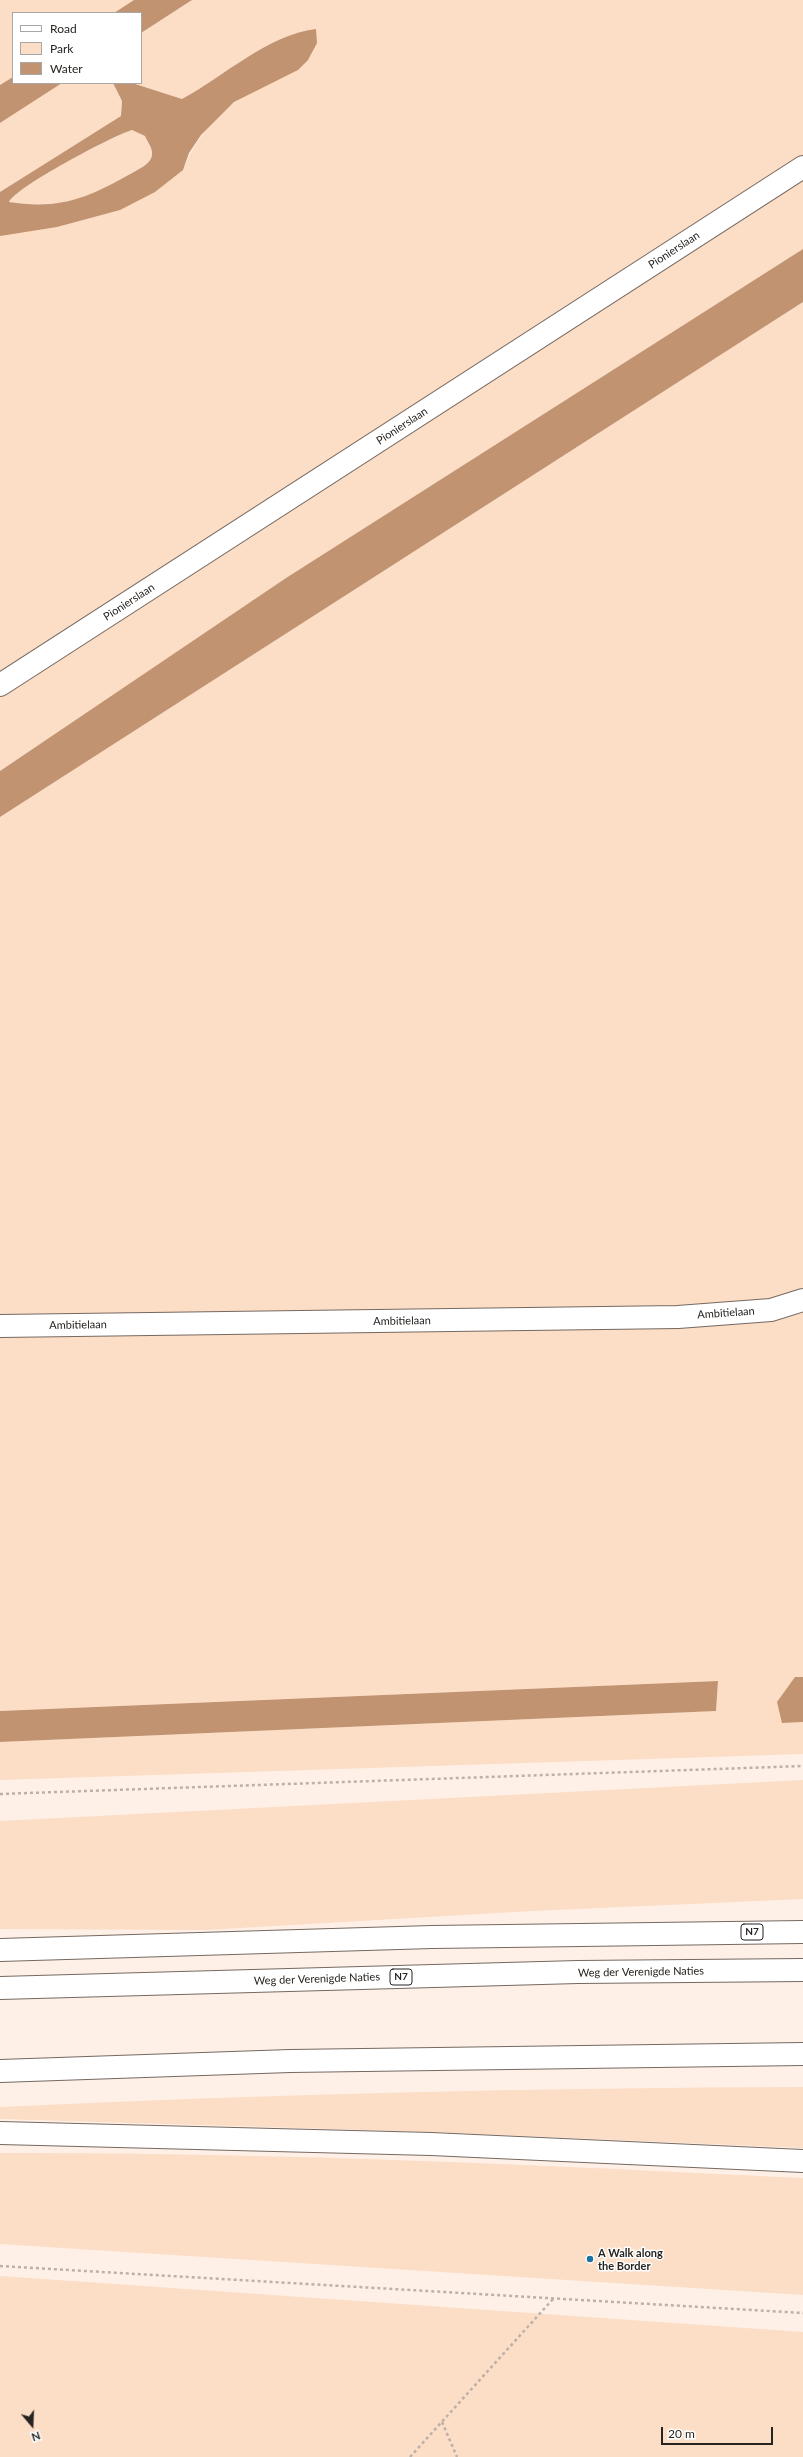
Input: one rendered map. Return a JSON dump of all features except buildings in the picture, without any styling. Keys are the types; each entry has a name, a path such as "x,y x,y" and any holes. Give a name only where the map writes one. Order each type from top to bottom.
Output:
{"main road":[{"name":"Pionierslaan","path":"0,685 803,167"},
{"name":"Ambitielaan","path":"0,1326 678,1317 771,1310 803,1300"},
{"name":"N7","path":"0,1950 432,1937 803,1932"},
{"name":"Weg der Verenigde Naties","path":"0,1988 578,1972 803,1970"},
{"path":"0,2071 290,2061 803,2054"},
{"path":"0,2133 424,2144 803,2161"}],"path":[{"path":"0,1794 803,1766"},
{"path":"0,2266 803,2313"},
{"path":"410,2457 554,2299"},
{"path":"442,2422 457,2457"}],"green space":[{"path":"0,0 134,0 116,12 12,12 12,78 0,85"},
{"path":"192,0 803,0 803,249 286,578 0,771 0,236 183,170 192,151 204,132 227,108 250,93 298,70 209,85 182,99 135,84 142,84 142,32"},
{"path":"60,84 114,84 122,101 121,116 0,192 0,123"},
{"path":"132,130 145,136 152,151 152,157 148,163 141,168 100,190 73,200 44,204 9,202 29,185 46,174 121,134"},
{"path":"803,302 803,1677 795,1677 782,1723 803,1722 803,1754 0,1780 0,1742 716,1711 718,1681 0,1711 0,817"},
{"path":"803,1780 803,1899 532,1911 206,1930 0,1929 0,1821"},
{"path":"803,2087 803,2148 432,2132 0,2119 0,2107 100,2102 402,2092"},
{"path":"0,2153 100,2153 402,2160 803,2178 803,2295 0,2244"},
{"path":"0,2276 803,2332 803,2457 0,2457"}],"water":[{"path":"134,0 192,0 142,32 142,12 116,12"},
{"path":"316,29 317,43 308,60 298,70 234,102 201,135 189,153 183,170 155,192 120,210 57,227 0,236 0,192 121,116 122,101 114,84 135,84 182,99 263,48 280,39","holes":["132,130 145,136 150,146 152,157 148,163 116,182 87,195 59,203 27,204 9,202 15,195 28,185 46,174 121,134"]},
{"path":"12,78 12,84 60,84 0,123 0,85"},
{"path":"803,249 803,302 0,817 0,771 286,578"},
{"path":"795,1677 803,1677 803,1722 782,1723 777,1702"},
{"path":"718,1681 716,1711 0,1742 0,1711"}],"place":[{"name":"A Walk along the Border","path":"590,2259"}]}
